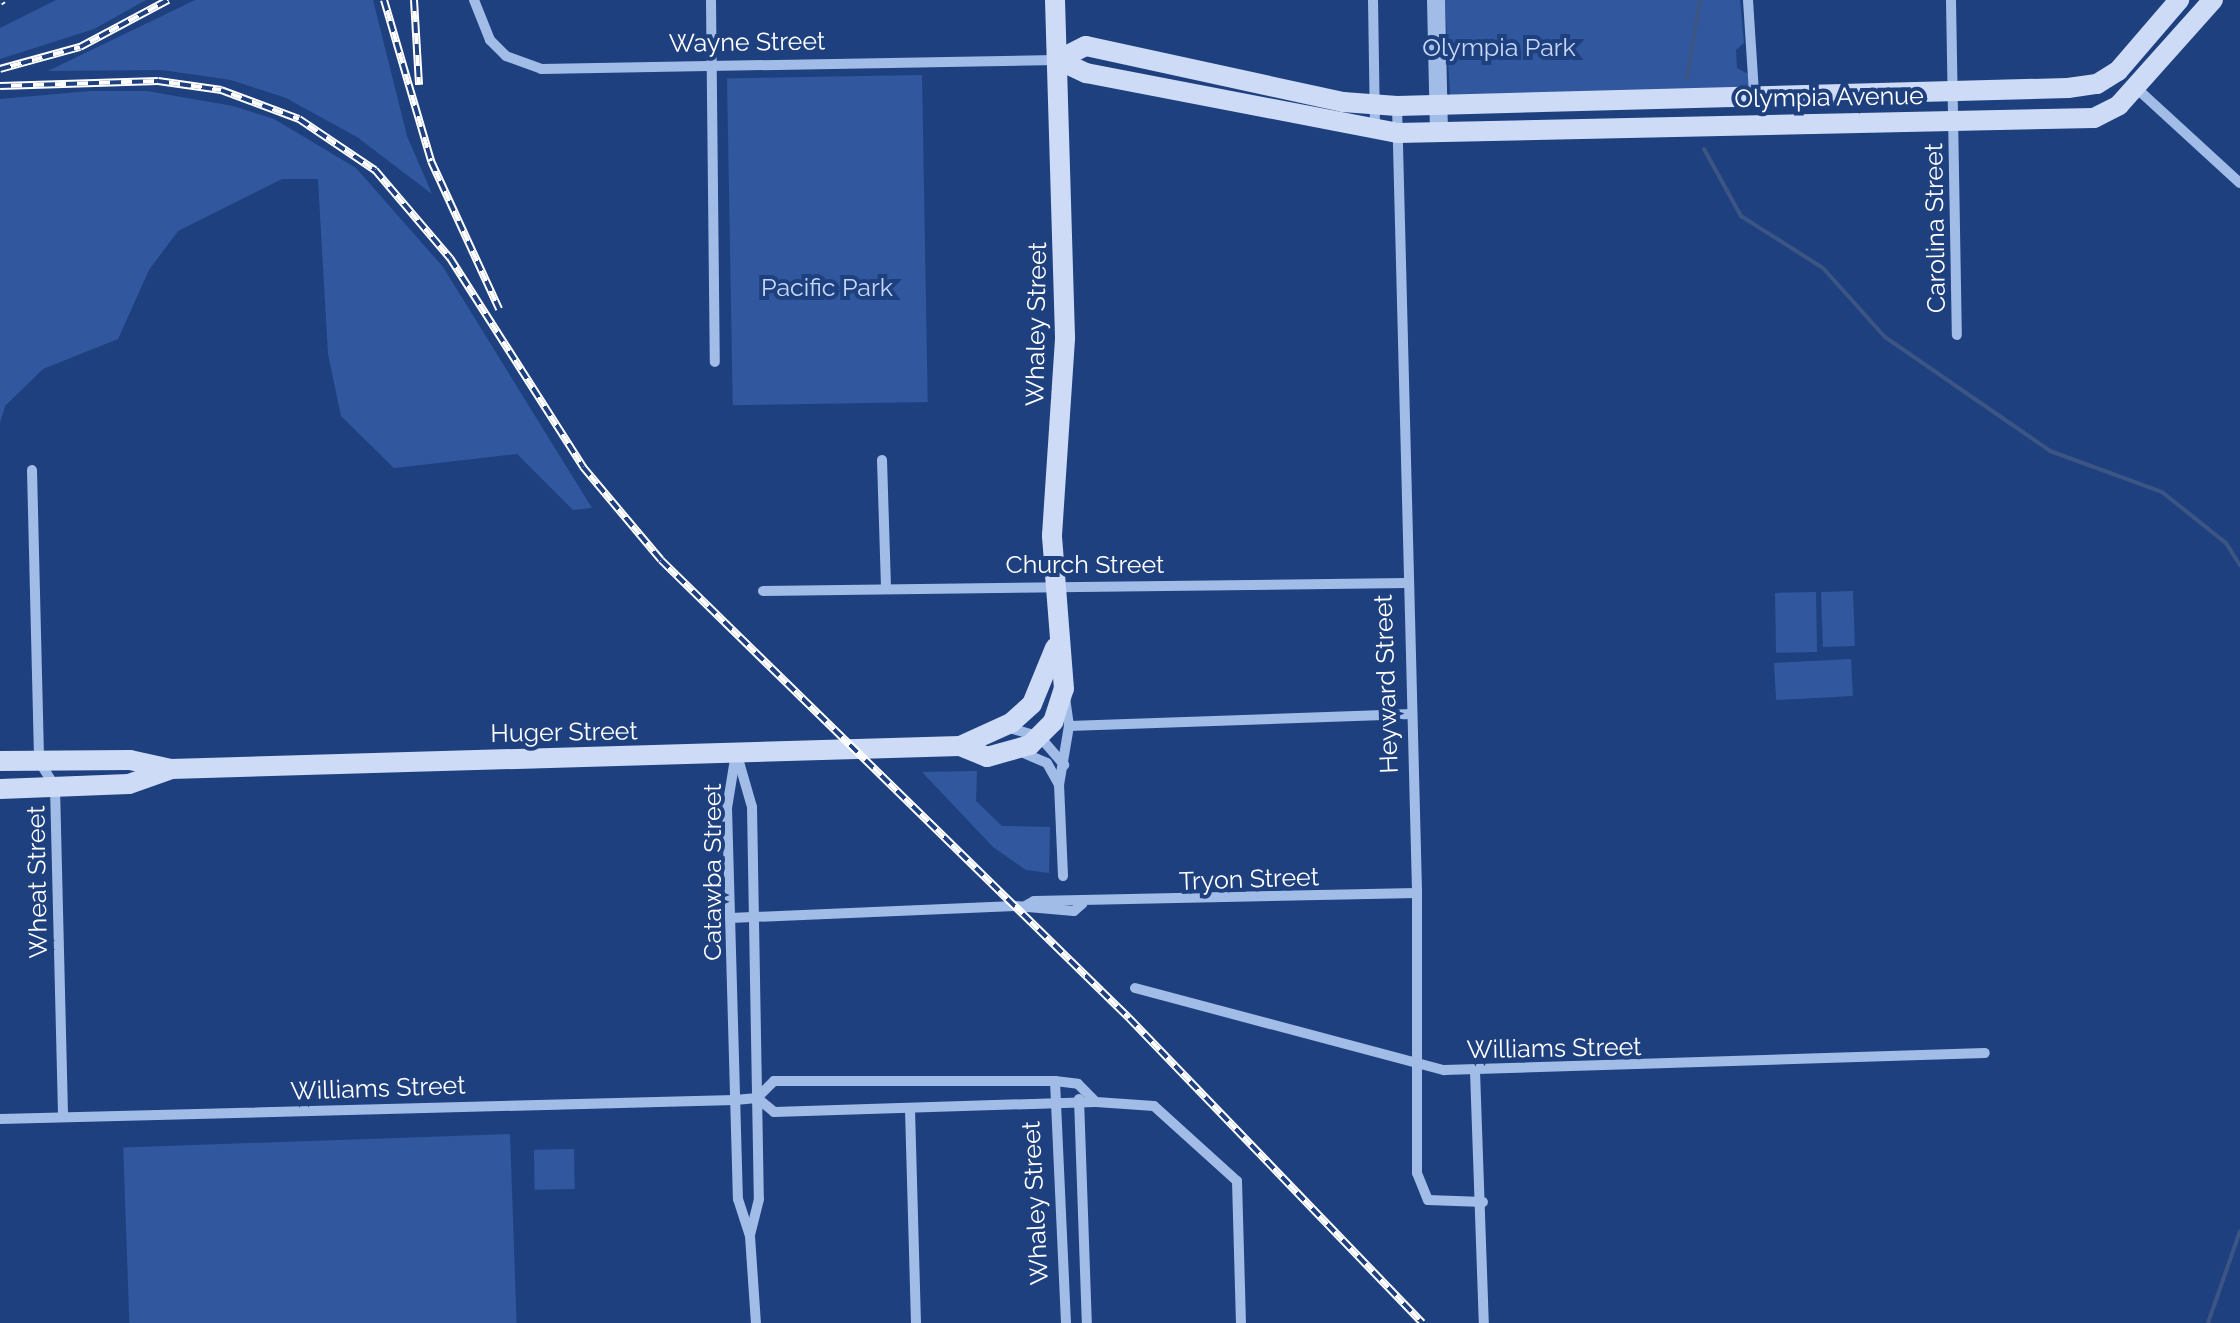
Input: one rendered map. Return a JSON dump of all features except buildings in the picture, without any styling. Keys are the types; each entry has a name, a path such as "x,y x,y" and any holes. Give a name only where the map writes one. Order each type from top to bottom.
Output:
{"main road":[{"name":"Whaley Street","path":"1055,0 1065,337 1053,584 1056,648 1064,690"},
{"name":"Olympia Avenue","path":"1386,106 2068,88 2097,84 2118,71 2179,0"},
{"name":"Olympia Avenue","path":"1386,132 2094,118 2120,105 2213,0"},
{"name":"Wayne Street","path":"1058,60 1086,46 1386,106"},
{"name":"Wayne Street","path":"1058,60 1086,73 1386,132"},
{"name":"Whaley Street","path":"960,746 1003,726 1032,704 1056,648"},
{"path":"960,746 987,756 1018,751 1040,737 1059,712 1064,690"},
{"name":"Huger Street","path":"0,761 130,760 170,770 960,746"},
{"name":"Huger Street","path":"0,789 128,784 170,770"}],"street":[{"name":"Wayne Street","path":"474,0 490,40 525,66 713,69 1058,60"},
{"path":"711,0 715,362"},
{"name":"Heyward Street","path":"1373,0 1386,106 1408,583 1418,894 1416,1066 1420,1191 1444,1205 1483,1202"},
{"path":"1436,0 1439,133"},
{"path":"1748,0 1754,94"},
{"name":"Carolina Street","path":"1951,0 1957,335"},
{"path":"2118,71 2240,183"},
{"name":"Heyward Street","path":"1386,106 1386,132"},
{"path":"882,460 886,585"},
{"name":"Wheat Street","path":"32,470 39,761 54,787 62,1118"},
{"name":"Church Street","path":"763,591 886,585 1408,583"},
{"name":"Whaley Street","path":"1063,876 1059,785 1069,726 1064,690"},
{"path":"1069,726 1412,714"},
{"path":"1003,726 1040,737 1065,766"},
{"path":"1018,751 1047,763 1059,785"},
{"name":"Catawba Street","path":"736,753 752,807 759,1199 750,1236"},
{"name":"Catawba Street","path":"736,753 727,808 738,1199 750,1236 756,1323"},
{"name":"Tryon Street","path":"730,918 1026,906 1074,910 1082,904 1418,894"},
{"name":"Williams Street","path":"1135,988 1416,1066 1475,1070 1985,1053"},
{"path":"1475,1070 1483,1202 1484,1323"},
{"name":"Williams Street","path":"0,1119 735,1100 757,1098 774,1081 1078,1084"},
{"name":"Whaley Street","path":"1055,1081 1066,1323"},
{"path":"1078,1084 1096,1102"},
{"name":"Whaley Street","path":"1078,1084 1088,1323"},
{"name":"Williams Street","path":"757,1098 774,1112 1096,1102 1154,1106 1237,1181 1241,1323"},
{"path":"910,1110 916,1323"}],"green space":[{"path":"56,0 146,0 94,29 0,59 0,28"},
{"path":"195,0 373,0 407,136 432,194 357,137 286,98 231,80 162,70 48,71"},
{"name":"Olympia Park","path":"1445,0 1740,0 1744,43 1736,50 1737,68 1750,75 1749,88 1450,95"},
{"name":"Pacific Park","path":"922,75 928,402 733,405 727,78"},
{"path":"90,91 147,91 233,106 274,119 356,168 443,267 592,508 573,510 517,454 394,468 341,416 328,354 318,179 282,179 178,231 149,270 118,339 43,369 5,406 0,423 0,99"},
{"path":"1853,591 1855,646 1823,647 1821,592"},
{"path":"1816,592 1817,652 1776,653 1775,593"},
{"path":"1851,659 1853,696 1776,700 1774,663"},
{"path":"977,771 976,801 1002,826 1050,827 1049,873 1026,870 993,847 922,772"},
{"path":"510,1134 517,1323 129,1323 123,1148"},
{"path":"574,1149 575,1189 535,1190 534,1150"}],"waterway":[{"path":"1687,79 1700,0"},
{"path":"1704,149 1741,216 1823,268 1885,337 2050,451 2162,492 2226,543 2240,565"},
{"path":"2208,1323 2240,1231"}],"railway":[{"path":"0,69 80,47 168,0"},
{"path":"384,0 431,161 499,309"},
{"path":"414,0 419,85"},
{"path":"0,86 158,81 221,90 299,119 375,170 450,258 583,467 661,560 1129,1018 1422,1323"}]}
